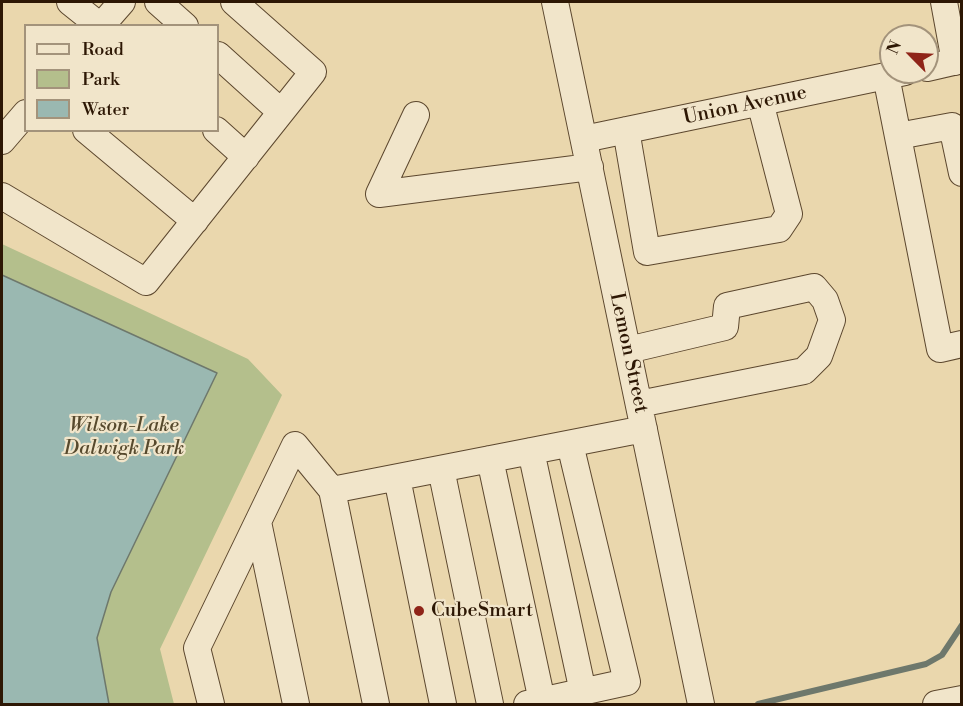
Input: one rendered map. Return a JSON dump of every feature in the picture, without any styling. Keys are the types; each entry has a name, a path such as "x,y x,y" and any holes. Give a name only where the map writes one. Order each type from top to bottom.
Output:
{"street":[{"path":"70,2 98,24"},
{"path":"102,24 122,2"},
{"path":"158,2 183,24"},
{"path":"2,196 146,282 313,72 234,2"},
{"name":"Lemon Street","path":"555,2 701,705"},
{"path":"939,65 958,61 944,2"},
{"path":"219,56 281,112"},
{"name":"Union Avenue","path":"584,139 879,78"},
{"path":"896,84 898,136 940,349 962,344"},
{"path":"626,130 648,252 780,229 789,214 760,102"},
{"path":"2,141 24,115"},
{"path":"416,115 379,194 590,167"},
{"path":"898,136 952,126 962,173"},
{"path":"88,132 195,221"},
{"path":"218,132 246,157"},
{"path":"628,350 725,327 728,306 814,287 825,300 832,320 819,356 804,371 639,404"},
{"path":"333,490 644,429"},
{"path":"490,459 534,703 627,682 570,444"},
{"path":"211,705 197,648 295,445 333,490 376,705"},
{"path":"531,451 583,692"},
{"path":"441,469 490,705"},
{"path":"397,478 443,705"},
{"path":"258,522 296,705"},
{"path":"936,705 962,699"}],"green space":[{"name":"Wilson-Lake Dalwigk Park","path":"2,244 248,359 282,395 160,649 174,704 2,704"}],"water":[{"name":"Wilson-Lake Dalwigk Park","path":"2,275 217,373 111,592 97,638 109,704 2,704"}],"waterway":[{"path":"758,704 926,664 942,655 962,625"}],"place":[{"name":"CubeSmart","path":"419,611"}]}
